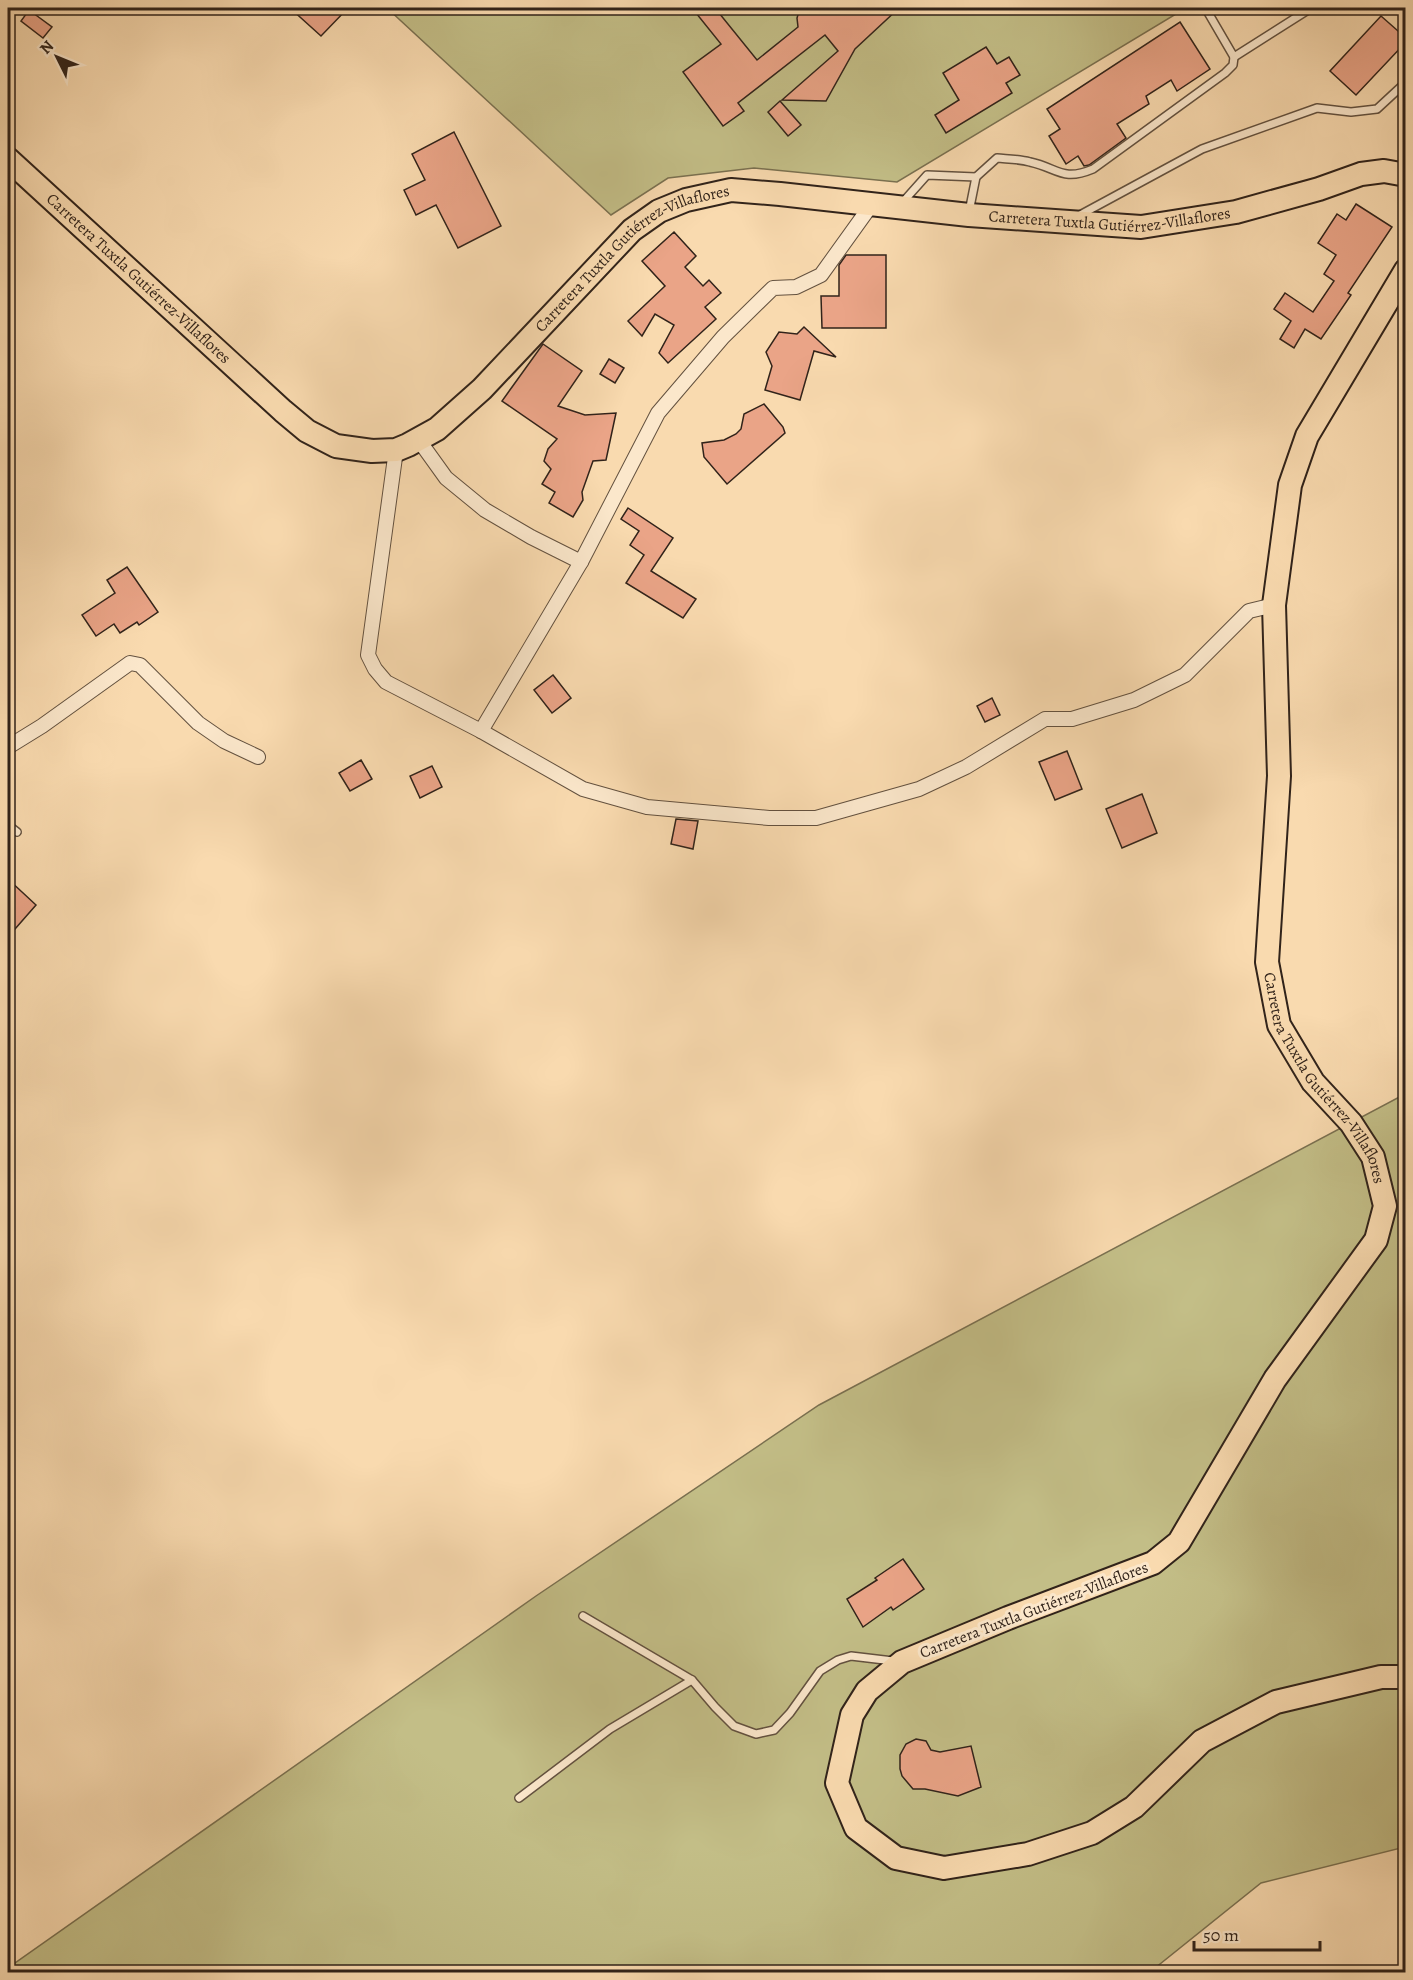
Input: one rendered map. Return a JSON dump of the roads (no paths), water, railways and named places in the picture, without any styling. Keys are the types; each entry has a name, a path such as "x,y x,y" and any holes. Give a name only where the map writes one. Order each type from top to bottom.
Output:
{"main road":[{"name":"Carretera Tuxtla Gutiérrez-Villaflores","path":"8,159 283,411 308,431 336,446 372,451 396,450 437,429 482,389 632,230 659,211 686,200 731,190 969,215 1141,227 1236,212 1319,189 1361,174 1384,171 1406,175"},
{"name":"Carretera Tuxtla Gutiérrez-Villaflores","path":"1406,270 1307,436 1290,485 1274,605 1279,776 1267,962 1278,1025 1313,1082 1351,1124 1373,1157 1385,1206 1376,1240 1275,1379 1179,1542 1153,1563 1008,1618 902,1662 867,1691 852,1715 837,1783 856,1828 896,1857 944,1868 1028,1854 1092,1833 1134,1807 1202,1741 1276,1702 1381,1677 1406,1677"}],"street":[{"path":"481,731 581,562 658,413 723,337 773,288 796,287 821,275 872,204"},
{"path":"418,440 446,478 485,510 531,537 581,562"},
{"path":"396,450 368,655 375,669 386,682 481,731 582,789 646,807 769,818 816,818 919,789 966,767 1045,719 1072,719 1134,700 1185,675 1248,611 1274,605"},
{"path":"8,747 42,726 130,663 140,665 198,723 224,741 258,757"}],"lane":[{"path":"969,215 976,177 996,158 1030,162 1066,175 1078,175 1093,169 1225,73 1233,65 1234,57 1207,8"},
{"path":"1234,57 1308,10 1306,8"},
{"path":"1067,222 1202,149 1317,108 1351,112 1377,109 1404,84"},
{"path":"898,207 927,175 976,177"},
{"path":"8,825 17,832"},
{"path":"583,1616 692,1680 714,1707 734,1726 756,1734 774,1730 790,1713 820,1671 838,1660 851,1656 902,1662"},
{"path":"519,1798 610,1730 692,1680"}]}
